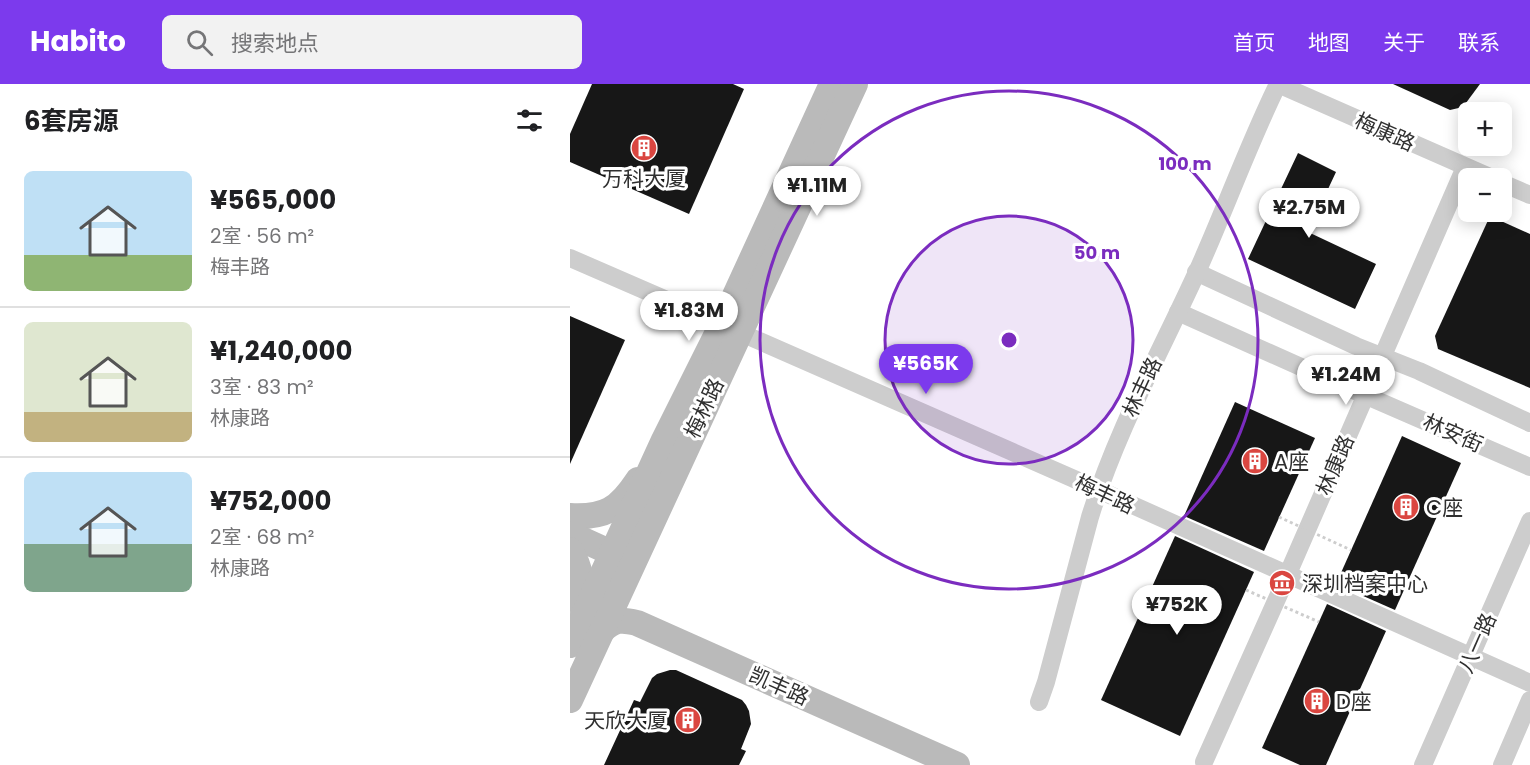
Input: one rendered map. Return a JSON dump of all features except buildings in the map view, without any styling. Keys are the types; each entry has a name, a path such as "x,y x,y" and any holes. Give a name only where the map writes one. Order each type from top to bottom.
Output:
{"main road":[{"name":"梅林路","path":"626,551 664,440 730,328 832,84"},
{"name":"梅林路","path":"570,700 592,624 730,328 855,84"},
{"path":"570,516 598,515 610,510 628,494 664,440"},
{"path":"570,516 626,551"},
{"path":"570,534 626,551"},
{"path":"570,550 579,568 592,624"},
{"name":"凯丰路","path":"592,624 609,624 616,621 637,623 957,765"},
{"name":"梅林路","path":"570,645 592,624"}],"street":[{"name":"梅康路","path":"1278,84 1465,167"},
{"name":"林丰路","path":"1040,702 1098,490 1114,448 1178,312 1278,84"},
{"name":"林康路","path":"1204,762 1465,167"},
{"path":"1512,187 1530,195"},
{"name":"梅丰路","path":"570,258 1530,683"},
{"name":"林安街","path":"1196,272 1530,423"},
{"name":"林安街","path":"1178,312 1530,467"},
{"name":"八一路","path":"1423,765 1530,520"},
{"path":"1502,765 1530,700"}],"path":[{"path":"1279,517 1351,550"},
{"path":"1246,590 1319,622"}],"place":[{"name":"万科大厦","path":"644,148"},
{"name":"A座","path":"1255,461"},
{"name":"C座","path":"1406,507"},
{"name":"深圳档案中心","path":"1282,583"},
{"name":"D座","path":"1317,701"},
{"name":"天欣大厦","path":"688,720"}]}
